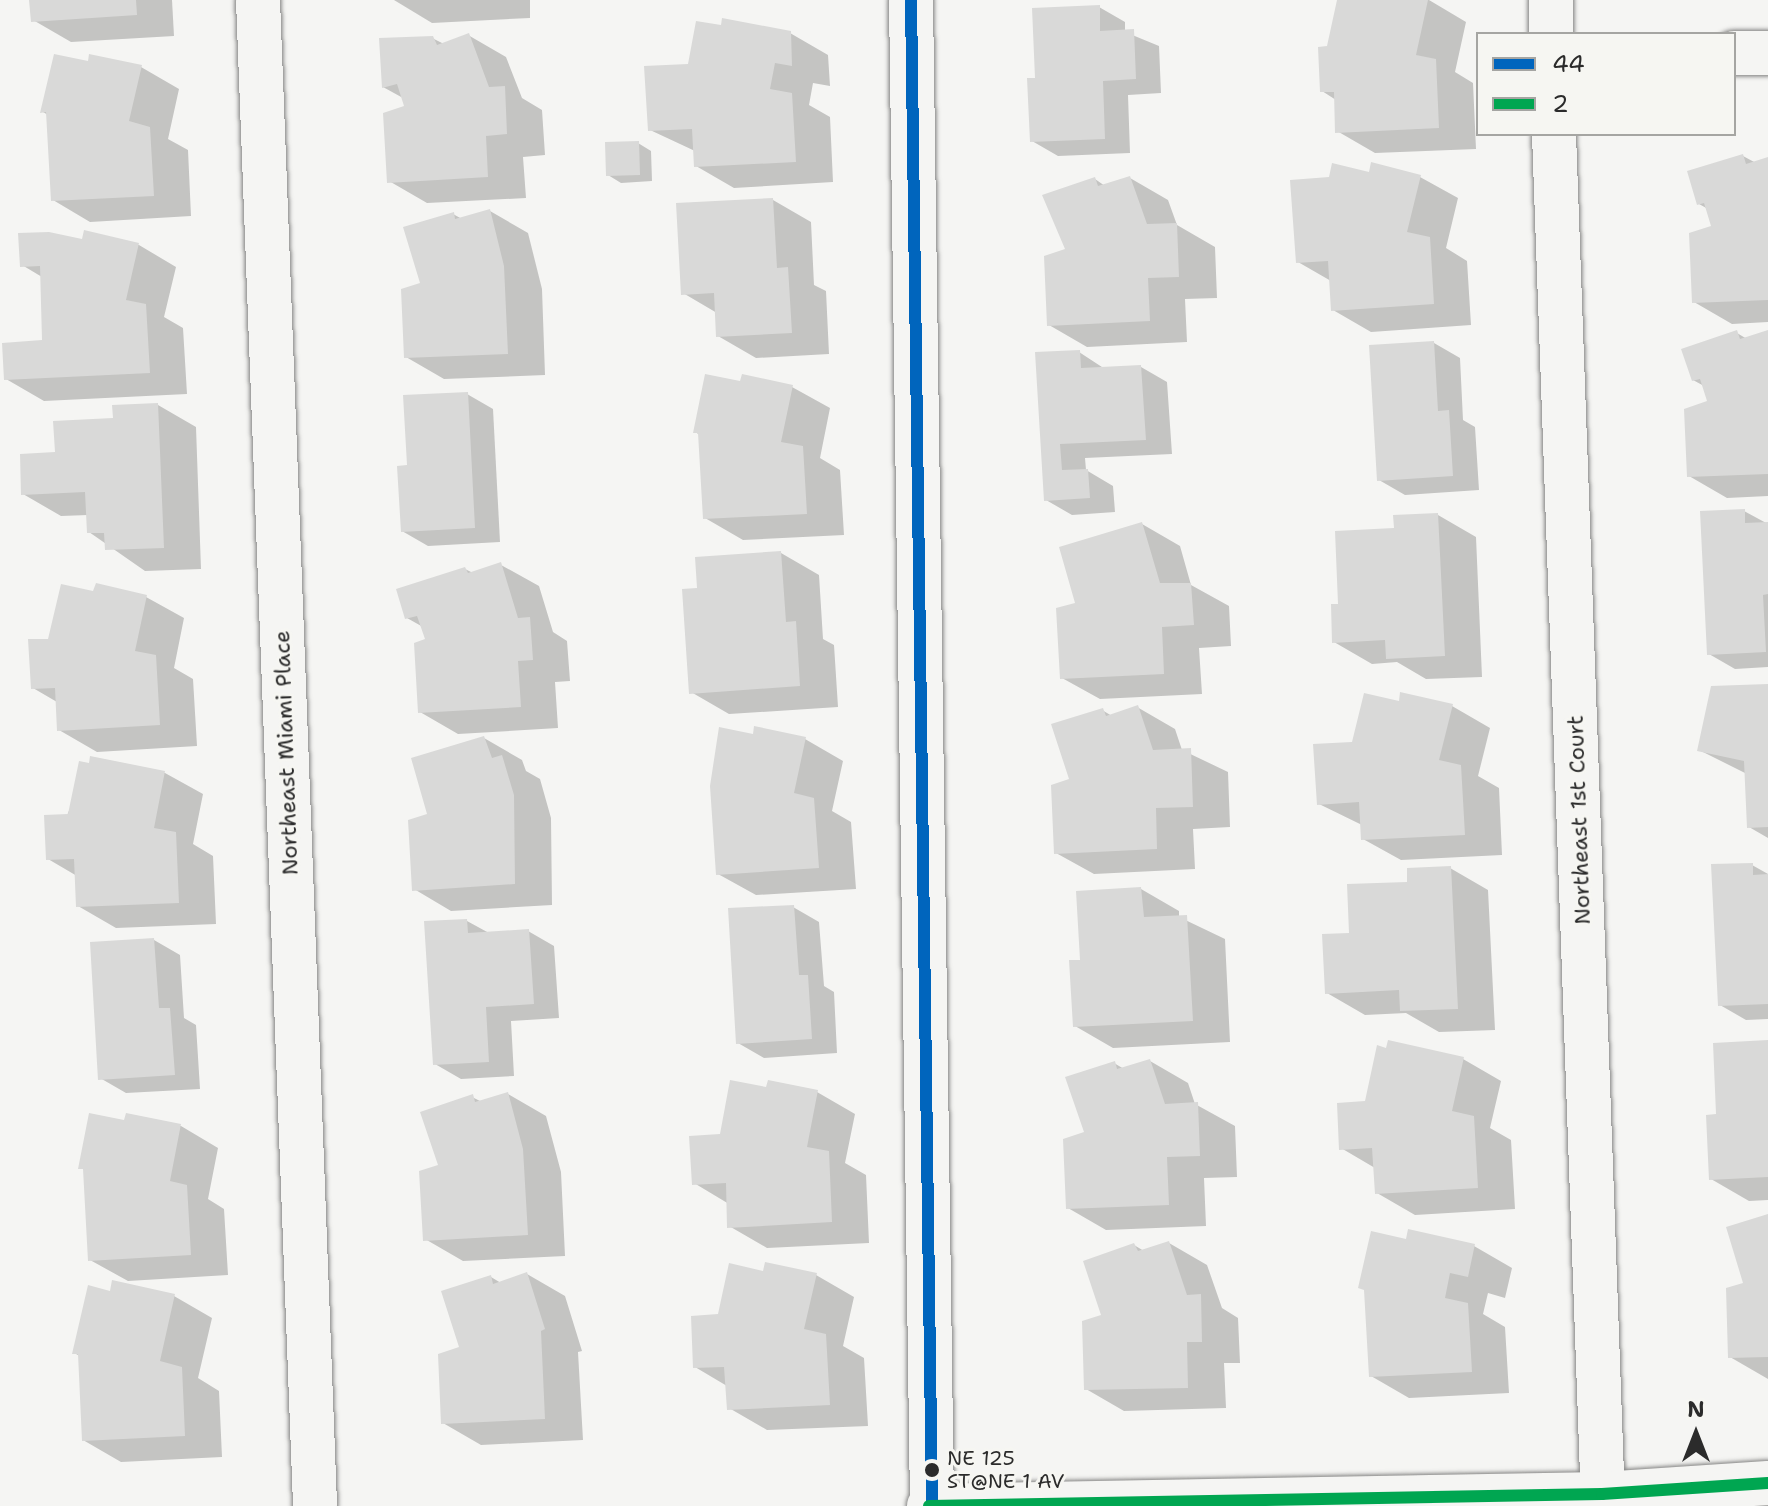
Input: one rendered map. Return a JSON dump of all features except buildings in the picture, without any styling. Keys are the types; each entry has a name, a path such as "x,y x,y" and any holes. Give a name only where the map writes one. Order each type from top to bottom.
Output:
{"street":[{"name":"Northeast Miami Place","path":"258,0 315,1506"},
{"path":"911,0 931,1506 1602,1500 1768,1483"},
{"path":"1551,0 1551,32"},
{"path":"1736,53 1768,53"},
{"name":"Northeast 1st Court","path":"1554,136 1602,1500"}],"transit line":[{"name":"44","path":"911,0 932,1506"},
{"name":"2","path":"929,1506 1602,1494 1768,1483"}],"place":[{"name":"NE 125 ST@NE 1 AV","path":"932,1470"}]}
